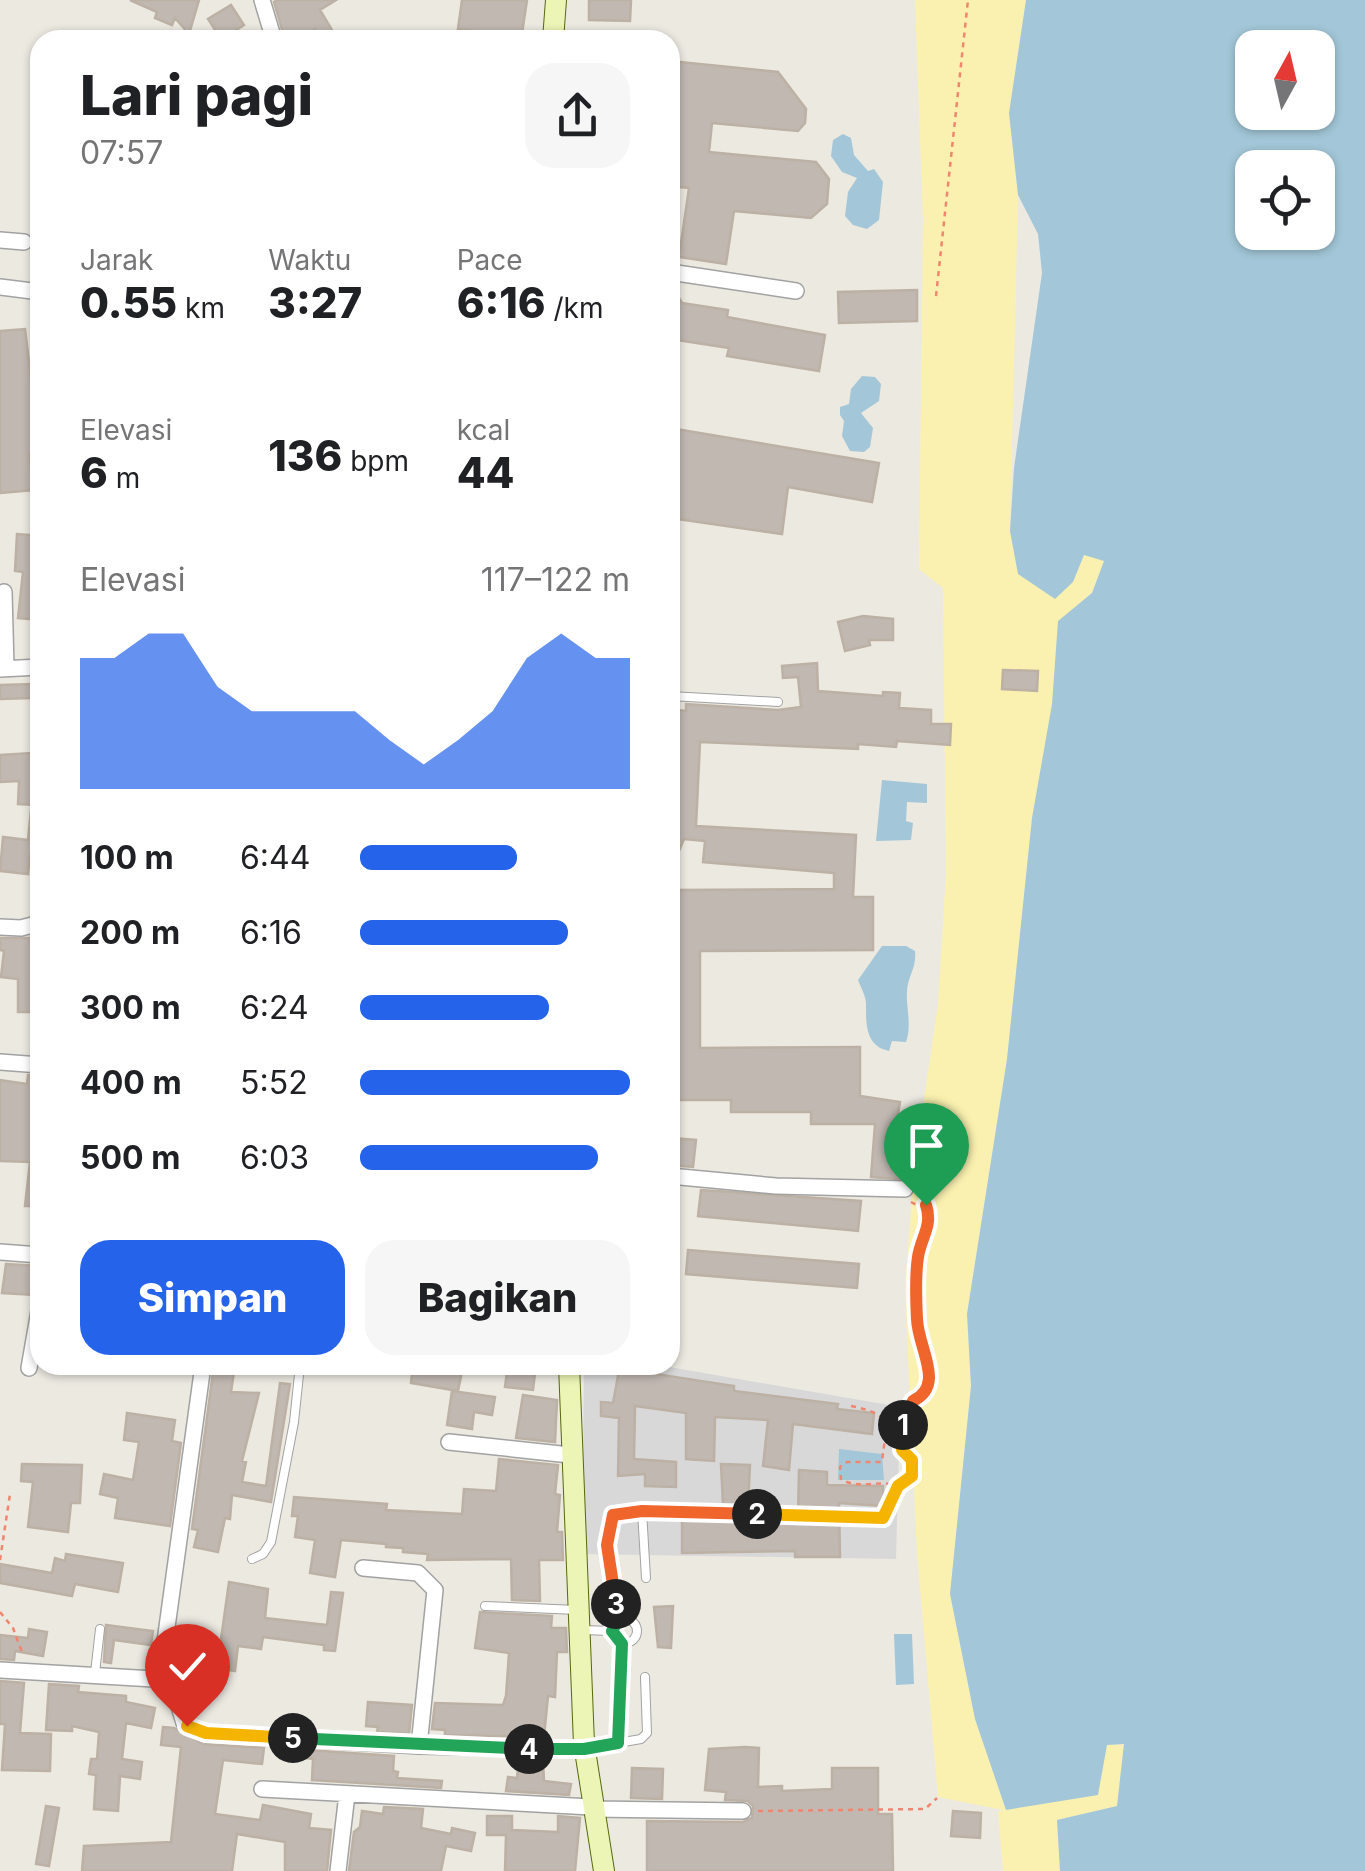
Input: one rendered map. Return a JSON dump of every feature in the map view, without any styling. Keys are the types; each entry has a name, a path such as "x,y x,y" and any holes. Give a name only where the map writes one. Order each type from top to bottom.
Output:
{"street":[{"path":"262,0 271,30"},
{"path":"554,30 556,0"},
{"path":"0,240 24,242"},
{"path":"680,273 796,290"},
{"path":"0,288 30,291"},
{"path":"4,592 3,668 30,667"},
{"path":"0,926 30,926"},
{"path":"0,1062 30,1064"},
{"path":"680,1177 795,1187 905,1189"},
{"path":"0,1252 30,1254"},
{"path":"28,1368 30,1363"},
{"path":"160,1678 202,1375"},
{"path":"570,1375 584,1749 604,1871"},
{"path":"449,1442 570,1455"},
{"path":"362,1568 418,1573 435,1590 419,1746"},
{"path":"0,1670 171,1680 184,1722 196,1731 419,1746 584,1749"},
{"path":"262,1790 592,1808 743,1811"},
{"path":"338,1871 346,1794"}],"lane":[{"path":"680,697 778,702"},
{"path":"252,1559 263,1554 271,1542 299,1375"},
{"path":"612,1631 618,1620 607,1532 613,1515 642,1511 774,1514"},
{"path":"642,1511 646,1578"},
{"path":"485,1606 577,1620 612,1631 622,1644 618,1743"},
{"path":"618,1620 632,1621 638,1630 633,1640 622,1644"},
{"path":"95,1674 100,1629"},
{"path":"584,1749 641,1738 646,1733 645,1677"}],"path":[{"path":"936,296 968,0"},
{"path":"774,1514 883,1518 898,1486 911,1478 912,1460 902,1450 904,1419 913,1401 924,1395 930,1384 918,1340 917,1260 929,1224 926,1205 934,1147"},
{"path":"851,1406 878,1412 882,1418 886,1429 882,1462 847,1462 840,1467 841,1480 849,1484 883,1482 898,1486"},
{"path":"0,1560 10,1494"},
{"path":"0,1612 21,1645 24,1672"},
{"path":"743,1811 925,1809 937,1798"}],"shaded area":[{"path":"680,1369 900,1407 896,1559 582,1554 584,1375 680,1375"}],"sand":[{"path":"915,0 1026,0 1009,113 1018,195 1010,531 1073,582 1084,555 1105,560 1092,592 1071,613 1032,818 1007,1059 967,1314 971,1386 950,1594 975,1719 1006,1810 1107,1745 1124,1744 1117,1806 1057,1820 1060,1871 1003,1871 998,1812 1003,1810 938,1797 917,1553 905,1290 914,1168 938,1004 946,873 943,588 919,569 923,220"}],"water":[{"path":"1026,0 1365,0 1365,1871 1060,1871 1057,1820 1117,1806 1124,1744 1107,1745 1098,1795 1006,1810 975,1719 950,1594 971,1386 967,1314 1007,1059 1032,818 1052,704 1058,621 1092,593 1104,561 1084,555 1073,582 1055,599 1018,574 1010,531 1014,468 1042,273 1038,234 1018,195 1009,113"},
{"path":"843,134 851,138 854,155 868,171 874,169 883,182 879,220 867,229 853,225 845,216 848,192 857,178 842,172 831,156 833,140"},
{"path":"862,376 875,377 881,384 879,401 861,413 873,428 870,447 864,452 850,451 842,436 844,421 840,415 840,407 849,404 851,389"},
{"path":"882,780 927,784 927,803 907,802 906,821 913,823 911,840 876,841"},
{"path":"882,946 906,946 915,951 907,987 908,1036 906,1042 892,1041 889,1051 871,1039 858,980"},
{"path":"839,1449 882,1454 884,1480 838,1480"},
{"path":"894,1634 912,1634 914,1684 896,1685"}],"building":[{"path":"130,0 199,0 190,30 175,18 172,25 155,18 157,12"},
{"path":"336,0 320,10 332,30 282,30 274,2"},
{"path":"462,0 527,0 522,30 458,29"},
{"path":"589,0 631,0 630,21 589,20"},
{"path":"231,5 244,25 236,30 215,30 208,19"},
{"path":"680,62 778,72 806,109 805,123 798,131 712,123 709,152 816,162 829,179 827,204 811,218 734,211 726,264 680,257 689,188 680,187"},
{"path":"917,290 917,321 839,323 838,292"},
{"path":"680,300 728,310 727,317 825,335 819,371 727,356 729,348 680,341"},
{"path":"25,329 30,371 30,490 0,493 0,331"},
{"path":"680,430 879,463 872,502 788,487 782,534 680,519"},
{"path":"17,534 30,535 30,619 18,618 23,572 15,571"},
{"path":"863,616 893,619 893,640 869,640 870,645 845,651 838,622"},
{"path":"817,663 818,691 883,696 883,692 900,693 899,708 931,710 931,724 951,724 950,745 897,741 896,747 858,744 858,749 700,742 696,826 856,835 853,897 873,897 873,950 700,951 700,1048 860,1047 860,1096 900,1102 894,1137 908,1138 907,1143 927,1144 924,1181 871,1177 875,1124 811,1124 811,1112 731,1112 731,1100 680,1100 680,890 834,889 834,873 703,862 705,841 684,839 680,848 680,710 686,711 686,704 778,710 801,707 798,677 783,678 782,666"},
{"path":"1003,670 1038,671 1037,691 1002,689"},
{"path":"30,684 30,698 0,699 0,685"},
{"path":"30,753 30,805 18,804 19,781 0,782 0,755"},
{"path":"30,820 28,874 0,871 3,837 28,840"},
{"path":"0,938 30,938 30,1012 18,1012 18,979 1,977 4,951 0,950"},
{"path":"30,1075 30,1162 0,1161 0,1080 27,1084"},
{"path":"680,1139 696,1140 693,1167 680,1166"},
{"path":"30,1162 30,1206 25,1206"},
{"path":"701,1190 861,1201 858,1231 698,1216"},
{"path":"688,1250 859,1264 857,1288 686,1274"},
{"path":"6,1264 30,1265 30,1295 2,1293"},
{"path":"213,1375 234,1375 231,1392 259,1393 242,1461 246,1462 242,1482 266,1486 280,1383 290,1384 271,1502 232,1495 230,1519 225,1518 218,1552 194,1547 198,1530 192,1529"},
{"path":"412,1375 461,1375 458,1391 411,1383"},
{"path":"507,1375 535,1375 533,1390 505,1387"},
{"path":"618,1375 662,1375 734,1386 734,1391 838,1404 837,1409 874,1413 872,1434 793,1424 789,1470 763,1466 768,1420 715,1417 714,1461 686,1459 686,1413 635,1406 634,1459 676,1462 676,1487 645,1486 645,1474 618,1476 619,1418 601,1416 601,1402 613,1403"},
{"path":"452,1391 495,1397 492,1415 474,1412 472,1429 447,1425"},
{"path":"523,1395 557,1400 555,1442 516,1438"},
{"path":"127,1413 175,1420 172,1441 181,1443 170,1526 115,1518 118,1498 100,1494 104,1474 133,1480 139,1442 124,1440"},
{"path":"499,1459 558,1465 557,1532 562,1532 563,1560 539,1560 540,1601 512,1600 511,1559 427,1560 428,1554 403,1552 403,1548 386,1544 341,1540 335,1577 310,1573 315,1540 295,1537 298,1516 292,1516 294,1497 387,1504 386,1510 462,1514 464,1489 496,1491"},
{"path":"22,1464 82,1465 80,1503 71,1503 68,1532 28,1527 33,1482 21,1481"},
{"path":"721,1464 750,1465 748,1506 723,1505"},
{"path":"799,1470 827,1472 827,1485 883,1486 883,1506 839,1503 840,1557 795,1557 795,1551 682,1553 682,1519 773,1522 780,1516 798,1515"},
{"path":"66,1554 123,1563 118,1592 75,1584 72,1596 0,1583 0,1564 52,1573 55,1558 65,1561"},
{"path":"229,1582 268,1589 265,1618 327,1625 331,1592 343,1593 335,1651 324,1650 324,1645 263,1637 261,1649 238,1646 235,1671 217,1668"},
{"path":"673,1606 671,1648 658,1647 654,1607"},
{"path":"480,1612 552,1616 551,1628 566,1628 567,1652 557,1652 555,1697 548,1696 544,1737 445,1735 445,1730 432,1729 435,1703 503,1705 509,1653 475,1648"},
{"path":"106,1625 153,1631 151,1645 114,1640 111,1663 104,1662"},
{"path":"29,1629 47,1632 43,1656 15,1651 14,1660 0,1659 0,1635 28,1638"},
{"path":"0,1681 24,1683 20,1733 51,1734 50,1771 2,1770 5,1724 0,1724"},
{"path":"49,1684 79,1686 78,1692 126,1696 126,1702 155,1708 151,1728 126,1723 122,1759 142,1762 140,1779 120,1776 118,1811 94,1809 96,1775 89,1774 91,1759 97,1759 99,1732 72,1726 72,1731 46,1730"},
{"path":"368,1702 412,1705 409,1734 377,1732 378,1727 366,1726"},
{"path":"163,1727 174,1728 204,1744 264,1748 262,1764 223,1760 215,1814 260,1820 263,1805 311,1814 309,1828 331,1830 327,1871 285,1871 285,1842 237,1834 232,1871 82,1871 84,1846 171,1842 181,1747 161,1745"},
{"path":"759,1748 758,1787 782,1786 782,1791 832,1789 832,1768 878,1768 878,1814 892,1814 893,1871 647,1871 647,1821 743,1822 752,1818 753,1806 748,1801 725,1800 726,1792 705,1790 709,1749"},
{"path":"307,1750 394,1756 393,1771 398,1772 397,1778 442,1781 441,1788 312,1780 313,1759 306,1758"},
{"path":"519,1759 543,1760 544,1781 571,1784 569,1795 506,1791 508,1777 517,1778"},
{"path":"632,1768 663,1769 662,1799 631,1798"},
{"path":"46,1806 59,1808 49,1866 36,1864"},
{"path":"384,1807 423,1809 421,1828 451,1834 452,1828 475,1833 471,1851 446,1846 441,1871 349,1871 354,1832 360,1827 362,1811 383,1814"},
{"path":"953,1811 981,1813 980,1838 951,1836"},
{"path":"487,1816 512,1816 512,1830 558,1832 558,1816 580,1818 575,1871 505,1871 506,1835 487,1835"}],"route":[{"path":"187,1726 206,1733 419,1746 584,1749 618,1743 622,1644 612,1631 618,1620 607,1545 613,1515 642,1511 883,1518 898,1486 911,1478 912,1460 902,1450 904,1419 913,1401 928,1391 930,1384 918,1340 917,1312 917,1260 929,1224 926,1205"}]}
